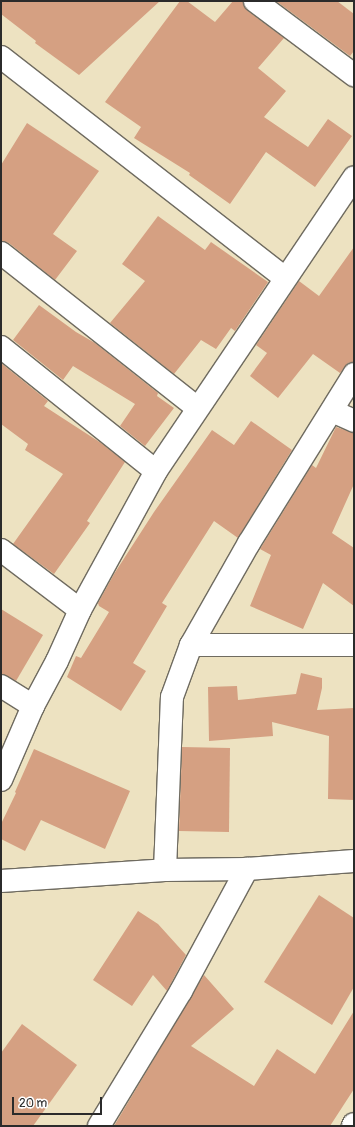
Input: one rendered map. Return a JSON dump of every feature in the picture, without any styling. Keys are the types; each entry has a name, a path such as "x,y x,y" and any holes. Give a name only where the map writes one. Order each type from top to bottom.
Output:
{"street":[{"path":"255,1 354,75"},
{"path":"1,57 285,278"},
{"path":"1,780 33,706 57,661 80,610 156,470 354,177"},
{"path":"1,253 197,408"},
{"path":"1,347 156,470"},
{"path":"165,870 172,697 191,645 249,543 354,374"},
{"path":"332,411 354,421"},
{"path":"1,550 80,610"},
{"path":"191,645 354,645"},
{"path":"1,686 33,706"},
{"path":"1,881 165,870 247,869 354,862"},
{"path":"99,1126 181,991 247,869"}],"building":[{"path":"1,1 160,1 79,75 35,43 36,41 1,14"},
{"path":"180,1 187,1 215,22 233,1 243,1 244,6 248,11 284,38 258,68 286,91 264,117 308,147 328,119 352,136 315,187 266,152 230,204 189,175 190,173 134,138 141,127 105,102"},
{"path":"276,1 337,1 354,14 354,51 350,56"},
{"path":"27,123 99,171 53,234 77,251 55,280 9,243 1,241 1,165"},
{"path":"158,216 205,250 211,242 268,282 235,331 231,328 216,349 201,340 174,374 110,323 145,281 122,264"},
{"path":"354,247 354,362 348,363 340,373 313,354 278,398 250,376 267,353 256,345 299,281 319,296"},
{"path":"39,305 76,332 95,343 158,393 157,396 174,408 145,446 120,426 135,404 73,366 63,380 13,340"},
{"path":"1,363 48,401 44,406 101,443 125,462 87,521 90,523 54,574 13,544 63,474 25,450 28,444 1,424"},
{"path":"251,421 292,450 238,538 214,521 162,603 167,606 133,663 146,671 121,711 67,677 76,656 81,658 109,612 99,606 98,603 114,574 154,512 212,430 234,445"},
{"path":"336,427 354,433 354,484 332,533 354,548 354,606 323,583 303,629 250,606 271,555 260,549 312,465 316,468"},
{"path":"1,609 43,635 16,681 1,674"},
{"path":"301,673 322,678 322,688 317,710 354,708 354,800 328,799 329,736 272,722 273,736 209,741 208,687 237,686 238,700 296,694"},
{"path":"182,747 230,748 229,832 179,831"},
{"path":"34,749 130,791 105,849 41,820 25,851 1,839 1,824 16,793 15,792"},
{"path":"319,895 354,918 354,987 332,1025 264,982"},
{"path":"138,911 158,924 186,955 167,991 153,975 132,1006 93,980"},
{"path":"204,975 234,1009 191,1046 254,1086 277,1049 315,1074 354,1011 354,1089 330,1126 114,1126"},
{"path":"22,1024 77,1065 33,1126 1,1126 1,1053"}]}
